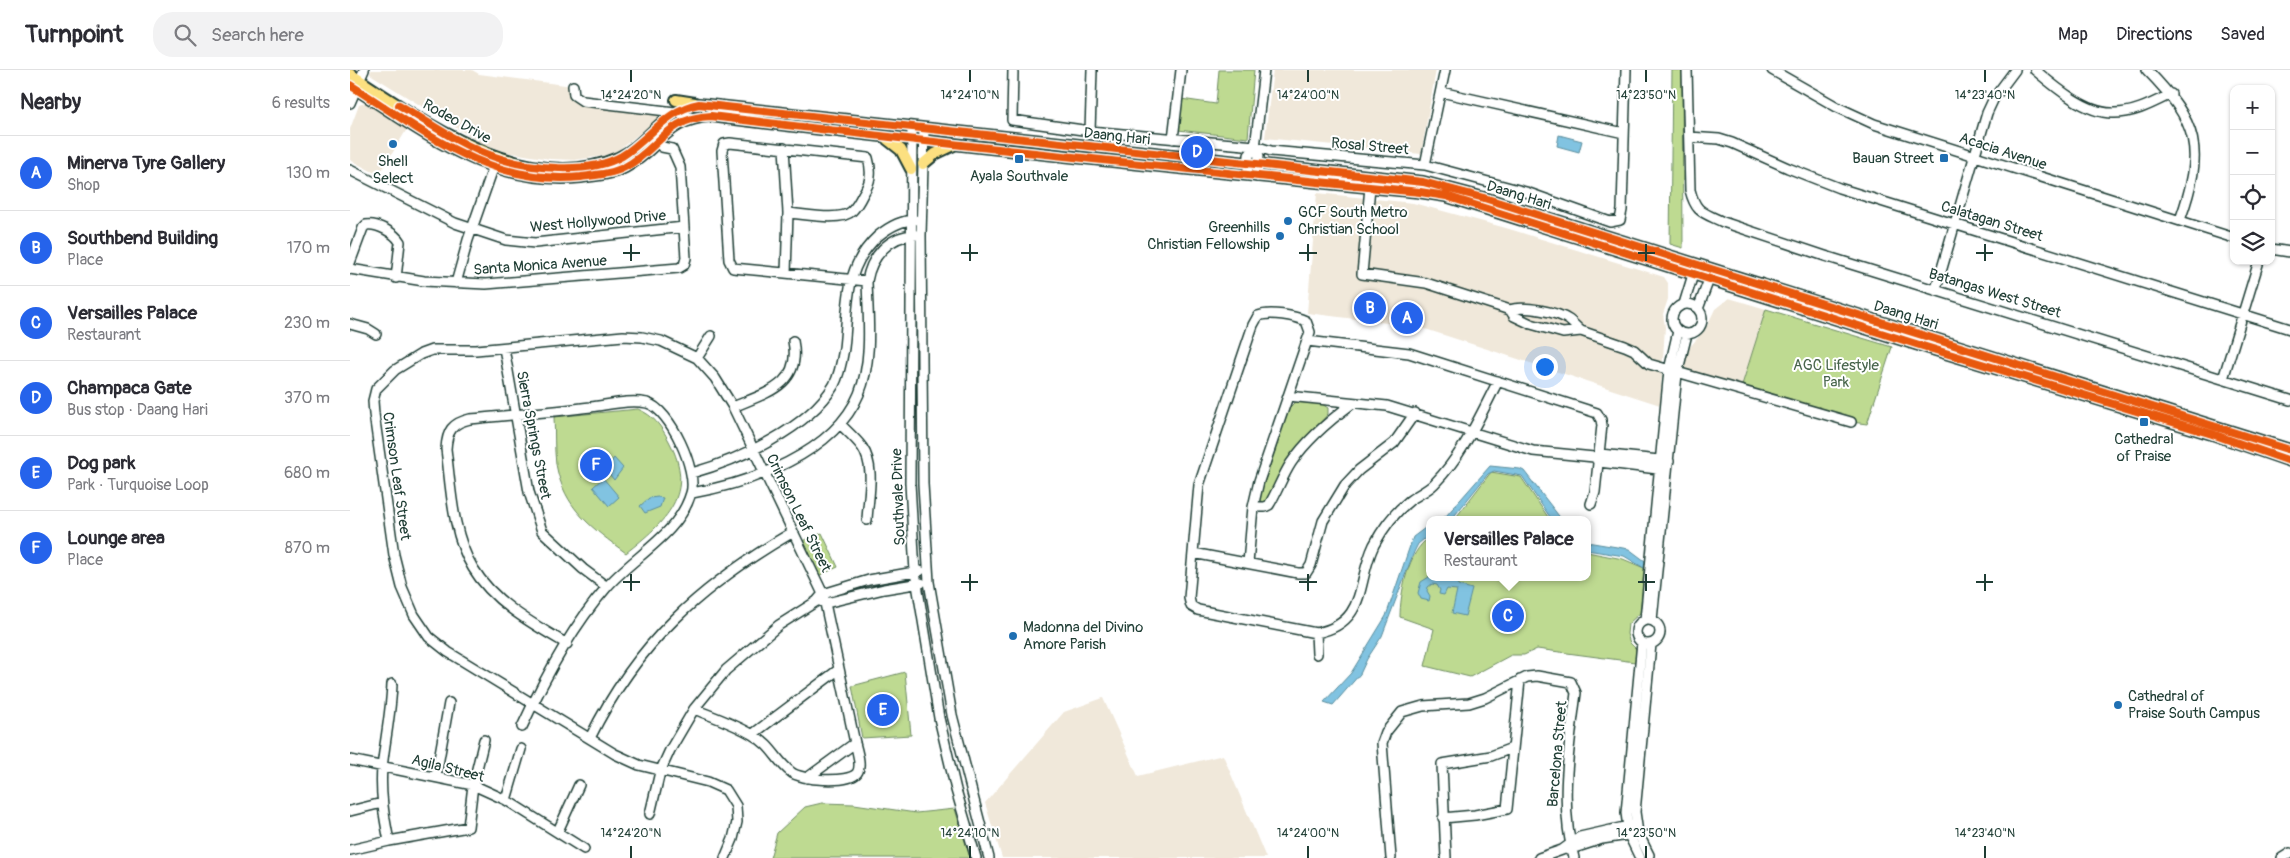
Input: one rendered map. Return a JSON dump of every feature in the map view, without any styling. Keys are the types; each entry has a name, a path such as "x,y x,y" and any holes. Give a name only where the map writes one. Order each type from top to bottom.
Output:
{"main road":[{"name":"Rodeo Drive","path":"354,82 496,163 576,168 604,163 620,157 672,128 711,111"},
{"path":"676,100 711,111"},
{"name":"Rodeo Drive","path":"652,138 675,112 687,106 699,104 711,111"},
{"name":"Daang Hari","path":"711,111 884,137 1446,196 1695,269"},
{"name":"Daang Hari","path":"711,111 924,130 1254,155 1423,182 1476,196 1710,274 2212,434 2290,461"},
{"path":"884,137 901,150 911,169"},
{"path":"923,164 935,154 955,144"},
{"name":"Daang Hari","path":"1710,274 2290,450"}],"street":[{"path":"350,103 354,82 364,70"},
{"name":"Rosal Street","path":"1013,70 1012,120 1090,131 1173,139 1254,155 1271,151 1425,165 1526,192 1610,222 1620,220 1622,210 1626,70"},
{"path":"1090,131 1092,70"},
{"path":"1173,139 1181,70"},
{"path":"1252,176 1264,70"},
{"path":"1425,165 1445,70"},
{"path":"1687,70 1688,137"},
{"name":"Acacia Avenue","path":"1772,70 1854,116 2077,190 2230,237"},
{"path":"1936,289 1994,98 2015,70"},
{"path":"2034,70 2059,91 2098,111 2112,114 2136,110 2171,94"},
{"path":"2147,70 2171,94 2187,121 2194,142 2195,164 2190,192 2180,220"},
{"path":"573,86 574,95 583,101 675,112 693,118"},
{"path":"1441,92 1624,133"},
{"path":"687,106 693,118"},
{"name":"Southvale Drive","path":"912,128 910,484 916,584 939,718 956,790 976,858"},
{"name":"Southvale Drive","path":"924,130 922,220 923,484 929,582 952,715 989,858"},
{"name":"Batangas West Street","path":"1688,137 1690,190 1694,206 1723,222 1825,256 2290,400"},
{"name":"Calatagan Street","path":"1688,137 1719,139 1732,143 1839,188 2243,315 2290,328"},
{"name":"Santa Monica Avenue","path":"350,269 396,278 456,283 512,282 679,268 686,262 678,158 672,149 662,147 652,138"},
{"path":"788,213 837,217 847,215 853,210 869,184 871,170 868,158 784,148 724,144 722,151 730,265 733,268 867,281"},
{"path":"784,148 788,213 786,273"},
{"path":"456,283 472,230 496,163"},
{"name":"West Hollywood Drive","path":"350,170 472,230 506,240 535,243 684,227"},
{"path":"1370,187 1362,274 1426,283 1510,310 1514,316 1522,321 1543,328 1563,333 1581,331"},
{"path":"692,473 752,449 806,417 823,401 835,384 842,364 850,280 856,263 872,241 890,227 911,220 922,220"},
{"path":"350,263 363,228 366,225 376,226 393,234 400,242 396,278"},
{"path":"692,492 738,482 764,472 810,450 840,424 859,394 864,374 868,342 867,281 873,260 895,240 910,235 922,235"},
{"path":"2275,250 2290,252"},
{"path":"2222,379 2258,265"},
{"path":"1684,304 1695,269"},
{"path":"1698,309 1710,274"},
{"path":"1684,304 1692,304 1698,309 1702,323 1696,331 1682,333 1672,323 1673,313 1675,309 1684,304"},
{"path":"1510,310 1517,307 1530,308 1568,319 1581,331 1634,350 1650,364 1851,422"},
{"path":"1543,328 1537,318 1547,313"},
{"path":"1543,328 1553,322 1547,313"},
{"path":"1248,562 1253,507 1259,480 1307,341 1310,326 1306,321 1262,314 1255,320 1204,466 1196,503 1189,598 1194,608 1316,633 1329,631 1352,614 1373,548 1382,531 1397,511 1433,484 1472,432 1498,380"},
{"path":"350,324 368,329 376,334"},
{"path":"1649,620 1674,370 1682,333"},
{"name":"Crimson Leaf Street","path":"725,858 733,839 737,822 736,806 726,790 708,782 660,772 615,754 532,705 448,652 429,637 414,614 402,587 394,555 374,414 373,401 376,389 395,370 421,354 432,350 476,350 596,338 642,336 661,341 697,358 715,378 733,407 793,532 822,599 859,766 858,772 852,776 838,780 807,778"},
{"path":"697,358 712,336"},
{"path":"733,407 777,387 788,378 793,367 795,351 793,341"},
{"path":"1307,341 1409,353 1597,413 1602,420 1602,425 1597,458 1595,492 1591,504"},
{"name":"Sierra Springs Street","path":"504,348 514,415 529,492 542,532 607,587"},
{"path":"1288,396 1387,406 1415,413 1533,451 1665,465"},
{"path":"522,727 532,705 581,620 607,587 678,519 692,492 692,473 688,458 663,414 648,404 622,403 470,419 460,421 450,428 446,449 459,535 472,568 489,589 508,607 567,644"},
{"path":"1253,507 1269,505 1284,475 1299,453 1333,418 1353,403"},
{"path":"1193,553 1248,562 1298,574 1306,573 1311,565 1323,522 1345,485 1359,470 1394,443 1415,413"},
{"path":"840,424 862,448 867,459 870,470 867,520"},
{"path":"590,738 621,682 650,644 680,611 725,574 793,532"},
{"path":"650,814 660,772 694,709 710,688 740,658 779,625 822,599 869,580 928,570"},
{"path":"822,599 929,582"},
{"path":"1649,620 1657,623 1660,633 1659,638 1646,643 1636,635 1636,630 1641,622 1649,620"},
{"path":"1316,633 1317,654"},
{"path":"1644,857 1632,830 1646,643"},
{"path":"753,734 838,670"},
{"name":"Barcelona Street","path":"1392,858 1382,756 1386,732 1392,721 1402,712 1411,708 1469,703 1485,698 1520,680 1537,676 1566,679 1574,686 1576,693 1566,804 1572,850"},
{"path":"1443,818 1507,809 1520,680"},
{"path":"389,841 382,803 382,768 392,710 392,684"},
{"path":"436,776 449,703"},
{"path":"694,709 753,734 775,752 792,773 807,778 855,743"},
{"path":"350,850 468,827 474,785 484,740"},
{"path":"1446,858 1442,764 1491,756 1512,748"},
{"path":"506,800 521,749"},
{"name":"Agila Street","path":"350,760 382,768 436,776 474,785 506,800 584,849"},
{"path":"558,831 579,785"},
{"path":"350,811 382,803"},
{"path":"1539,858 1562,850 1572,850 1580,837 1632,830"},
{"path":"2282,858 2290,853"}],"shaded area":[{"path":"371,70 472,70 479,74 573,86 572,101 663,115 617,151 603,156 575,160 550,159 506,152 479,142 370,74"},
{"path":"1273,70 1436,70 1421,154 1265,138"},
{"path":"365,103 407,129 379,175 350,160 350,129 359,105"},
{"path":"1317,193 1413,203 1506,228 1664,277 1668,283 1668,299 1663,314 1665,327 1660,405 1419,327 1307,313"},
{"path":"1729,298 1766,309 1742,385 1695,374 1683,368 1690,347 1706,328 1715,309"},
{"path":"1103,698 1138,776 1223,755 1266,858 1002,858 985,803 1064,712"}],"green space":[{"path":"1219,70 1254,70 1248,138 1178,130 1181,99 1216,104"},
{"path":"1672,70 1682,70 1683,248 1670,244"},
{"name":"AGC Lifestyle Park","path":"1766,309 1892,347 1867,424 1844,421 1742,385"},
{"path":"1295,402 1322,404 1328,408 1328,414 1291,456 1263,503 1259,498 1289,408"},
{"path":"638,409 653,418 663,431 677,460 680,476 678,491 673,505 665,517 626,553 581,516 566,493 556,464 554,417"},
{"path":"1491,472 1521,477 1547,516 1457,516"},
{"path":"822,533 838,567 818,576 802,541"},
{"path":"1426,541 1426,581 1591,581 1591,553 1623,559 1644,568 1640,613 1628,624 1627,634 1630,643 1636,649 1635,662 1537,649 1524,655 1511,655 1470,677 1425,666 1434,629 1400,617 1407,574 1422,544"},
{"path":"905,672 911,735 862,738 852,686"},
{"path":"822,803 854,804 916,813 955,809 970,858 770,858 777,833 805,807"}],"water":[{"path":"1559,135 1582,141 1579,152 1557,146"},
{"path":"614,458 623,468 614,480 605,469"},
{"path":"1490,466 1524,471 1559,516 1549,516 1522,476 1494,471 1488,474 1454,516 1446,516"},
{"path":"603,478 619,497 609,506 593,487"},
{"path":"649,498 663,498 660,507 645,513 640,506"},
{"path":"1426,527 1426,537 1418,544 1414,552 1382,636 1360,674 1333,705 1324,702 1351,673 1386,616 1413,537"},
{"path":"1591,543 1629,549 1645,561 1644,568 1624,556 1591,551"},
{"path":"1426,579 1426,581 1458,581 1458,585 1472,589 1465,616 1452,613 1457,590 1447,589 1444,595 1439,594 1440,590 1437,585 1432,584 1428,587 1427,591 1430,596 1429,601 1421,599 1418,593 1421,582"}],"cycle path":[{"path":"350,85 458,152 516,173 548,178 581,177 615,171 637,160 673,128 683,122 711,116 977,147 1446,196 1916,344 2212,434 2290,461"},
{"path":"399,105 482,152 509,161 542,167 577,168 609,162 632,149 677,112 699,104 1423,182 1484,198 2290,450"}],"place":[{"name":"Shell Select","path":"393,144"},
{"name":"Champaca Gate","path":"1197,152"},
{"name":"Bauan Street","path":"1944,158"},
{"name":"Ayala Southvale","path":"1019,159"},
{"name":"GCF South Metro Christian School","path":"1288,221"},
{"name":"Greenhills Christian Fellowship","path":"1280,236"},
{"name":"Southbend Building","path":"1370,308"},
{"name":"Minerva Tyre Gallery","path":"1407,318"},
{"name":"Cathedral of Praise","path":"2144,422"},
{"name":"Lounge area","path":"596,465"},
{"name":"Versailles Palace","path":"1508,616"},
{"name":"Madonna del Divino Amore Parish","path":"1013,636"},
{"name":"Cathedral of Praise South Campus","path":"2118,705"},
{"name":"Dog park","path":"883,710"}]}
